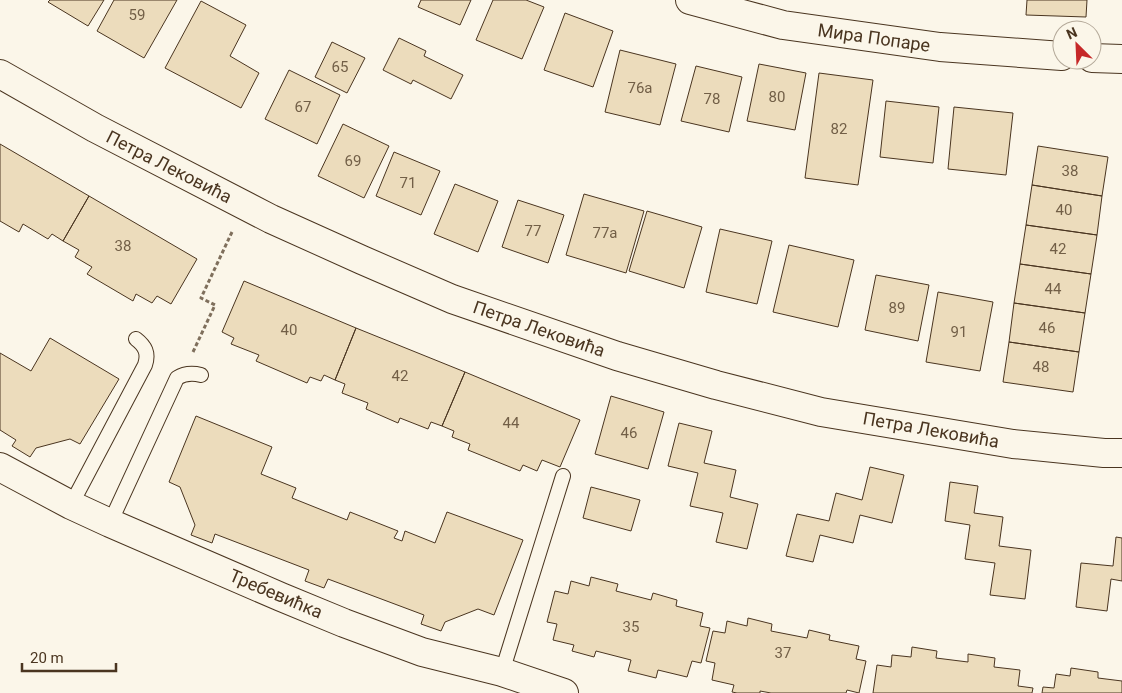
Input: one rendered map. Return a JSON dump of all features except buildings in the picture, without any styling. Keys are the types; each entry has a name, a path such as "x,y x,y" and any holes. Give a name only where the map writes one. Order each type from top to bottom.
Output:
{"street":[{"name":"Мира Попаре","path":"690,0 783,25 940,47 1052,55"},
{"path":"1102,58 1122,59"},
{"name":"Петра Лековића","path":"0,74 95,128 271,219 452,299 617,356 716,385 821,412 1012,444 1122,453"},
{"name":"Требевићка","path":"0,467 71,505 110,523 344,623 422,652 502,672 564,693"}],"lane":[{"path":"71,505 147,360 144,345 136,339"},
{"path":"110,523 177,378 182,375 195,373 201,375"},
{"path":"502,672 563,476"}],"path":[{"path":"182,375 215,305 200,298 245,206"}]}
